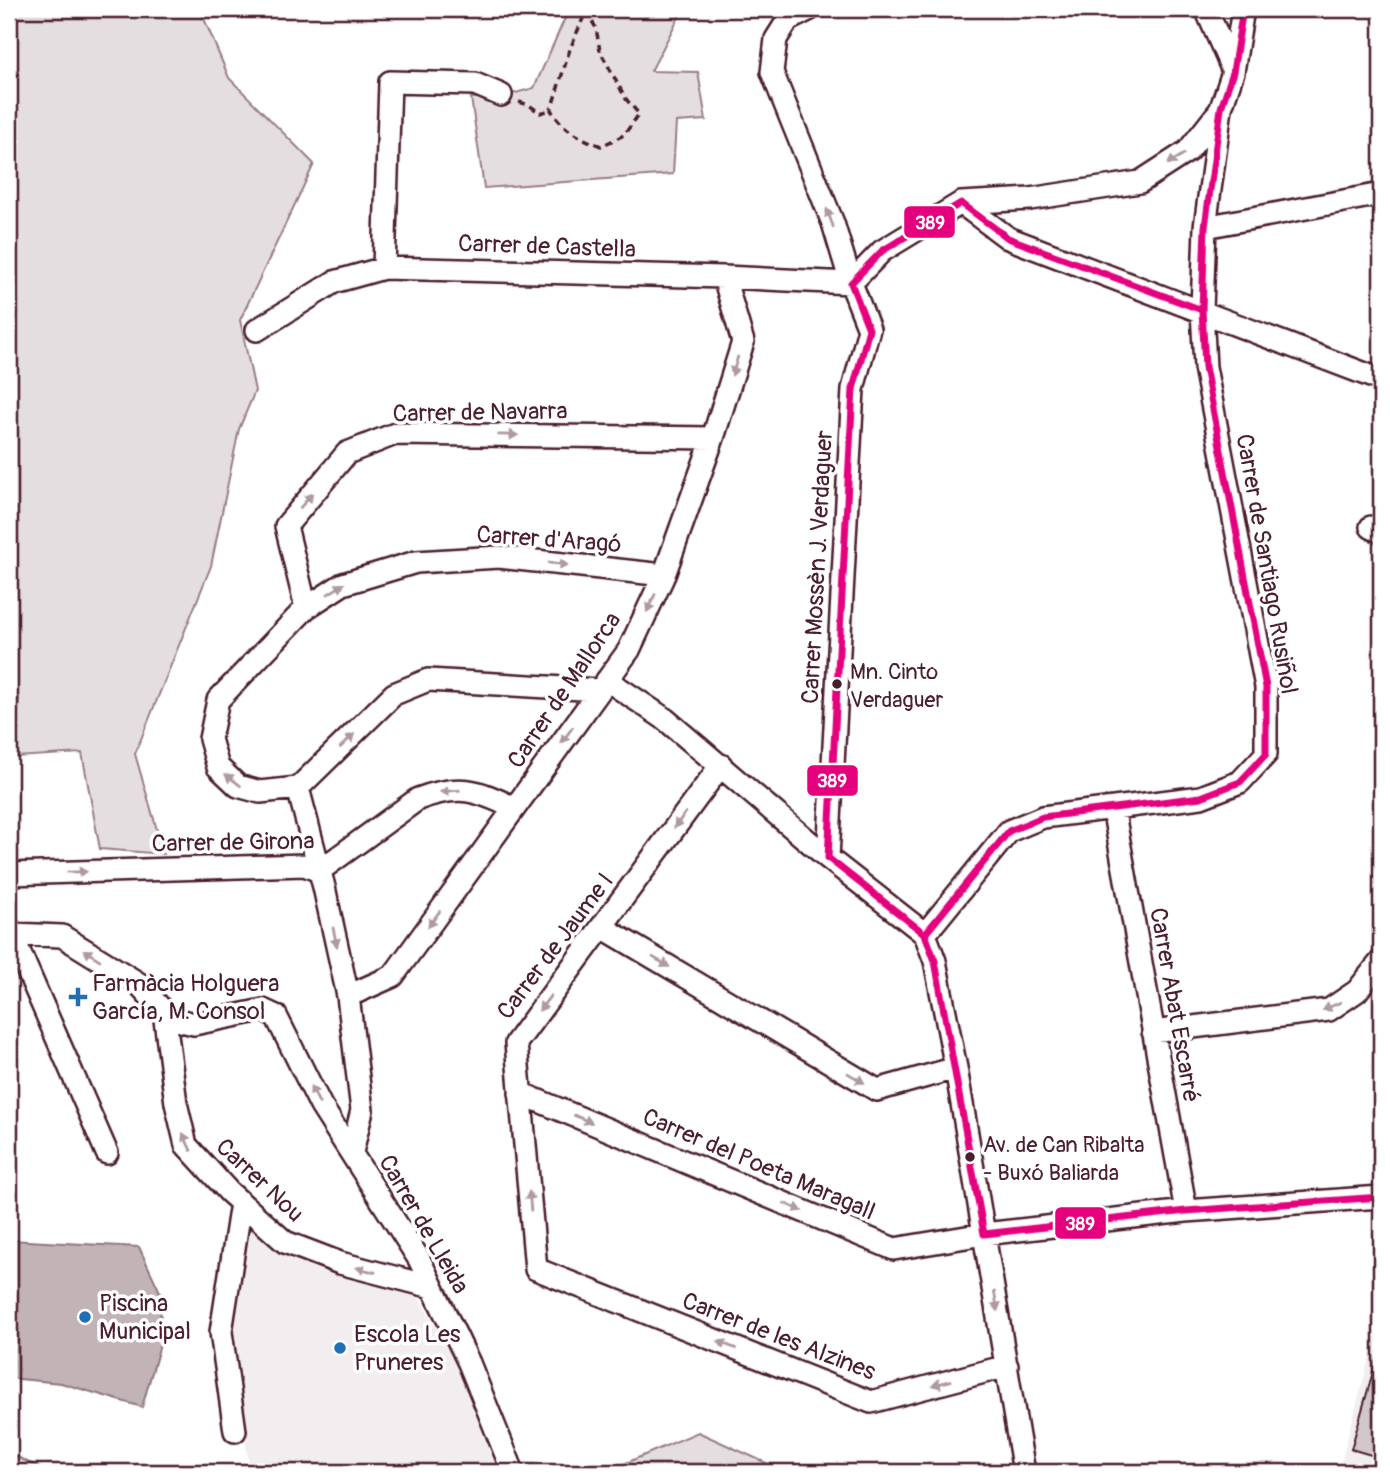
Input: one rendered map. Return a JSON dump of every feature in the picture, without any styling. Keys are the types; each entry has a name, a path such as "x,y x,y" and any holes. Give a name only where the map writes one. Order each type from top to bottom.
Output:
{"street":[{"name":"Carrer Mossèn J. Verdaguer","path":"810,9 788,20 776,39 772,72 832,223 869,329 853,389 828,858"},
{"path":"1206,9 1233,72"},
{"path":"851,283 882,251 961,203 1030,199 1140,182 1188,151 1221,108 1233,72 1243,9"},
{"path":"384,268 390,82 475,84 500,95"},
{"name":"Carrer de Santiago Rusiñol","path":"925,934 1009,831 1043,817 1201,797 1240,782 1266,754 1266,687 1205,367 1202,310 1205,227 1221,108"},
{"path":"1205,227 1381,194"},
{"path":"961,203 1008,238 1381,380"},
{"name":"Carrer de Castella","path":"257,330 334,282 384,268 851,283"},
{"name":"Carrer de Mallorca","path":"348,996 393,975 629,650 664,575 713,438 743,342 724,277"},
{"name":"Carrer de Navarra","path":"306,608 286,526 347,453 395,434 713,438"},
{"name":"Carrer d'Aragó","path":"298,788 260,792 238,786 218,767 210,739 218,700 306,608 343,584 416,562 499,557 664,575"},
{"path":"298,788 394,694 428,680 603,685 665,719 828,858 925,934 935,961 956,1068 1024,1472"},
{"name":"Carrer de Jaume I","path":"536,1269 516,1043 721,765"},
{"name":"Carrer de Lleida","path":"298,788 348,996 362,1110 352,1153 419,1259 469,1363 513,1472"},
{"name":"Carrer de Girona","path":"9,874 306,865 318,871 418,799 437,792 456,788 488,795 514,808"},
{"name":"Carrer Abat Escarré","path":"1113,808 1186,1211"},
{"path":"602,927 877,1090 956,1068"},
{"path":"107,1153 11,931 61,936 138,983 164,1012 177,1020 194,1024 263,1010 276,1016 321,1106 352,1153"},
{"path":"1153,1031 1329,1010 1357,992 1381,961"},
{"name":"Carrer Nou","path":"164,1012 176,1103 186,1145 242,1203 285,1242 340,1263 432,1287"},
{"name":"Carrer del Poeta Maragall","path":"520,1093 894,1249 984,1234 1186,1211 1381,1197"},
{"path":"235,1431 221,1332 242,1203"},
{"name":"Carrer de les Alzines","path":"536,1269 871,1402 1007,1366"}],"path":[{"path":"551,110 570,49 587,10"},
{"path":"551,110 561,125 585,140 601,146 624,135 639,114 626,99 600,51 596,28 587,10"},
{"path":"500,95 529,105 540,113 551,110"}],"shaded area":[{"path":"9,9 200,9 229,78 314,164 240,320 255,391 239,429 211,566 135,754 164,854 100,849 82,753 15,757 19,697 9,695"},
{"path":"569,9 683,9 651,71 698,72 706,120 676,122 673,174 484,188 471,98 501,97 534,88"},
{"name":"Escola Les Pruneres","path":"252,1226 415,1291 455,1361 499,1472 250,1472 229,1335"},
{"name":"Piscina Municipal","path":"9,1240 139,1247 160,1292 161,1341 142,1407 61,1383 9,1378"},
{"path":"1381,1316 1381,1472 1339,1472 1346,1443"},
{"path":"698,1432 786,1472 605,1472"},
{"path":"9,1453 48,1472 9,1472"}],"building":[{"path":"1377,1358 1381,1359 1381,1458 1351,1449"}],"transit line":[{"name":"389","path":"925,934 1009,831 1043,817 1201,797 1240,782 1266,754 1266,687 1205,367 1202,310 1205,227 1221,108 1233,72 1243,9"},
{"name":"389","path":"1202,310 1008,238 961,203 882,251 851,283 869,329 853,389 828,858 925,934 935,961 984,1234 1186,1211 1381,1197"}],"place":[{"name":"Mn. Cinto Verdaguer","path":"837,684"},
{"name":"Farmàcia Holguera García, M. Consol","path":"78,997"},
{"name":"Av. de Can Ribalta - Buxó Baliarda","path":"970,1157"},
{"name":"Piscina Municipal","path":"85,1317"},
{"name":"Escola Les Pruneres","path":"340,1348"}]}
